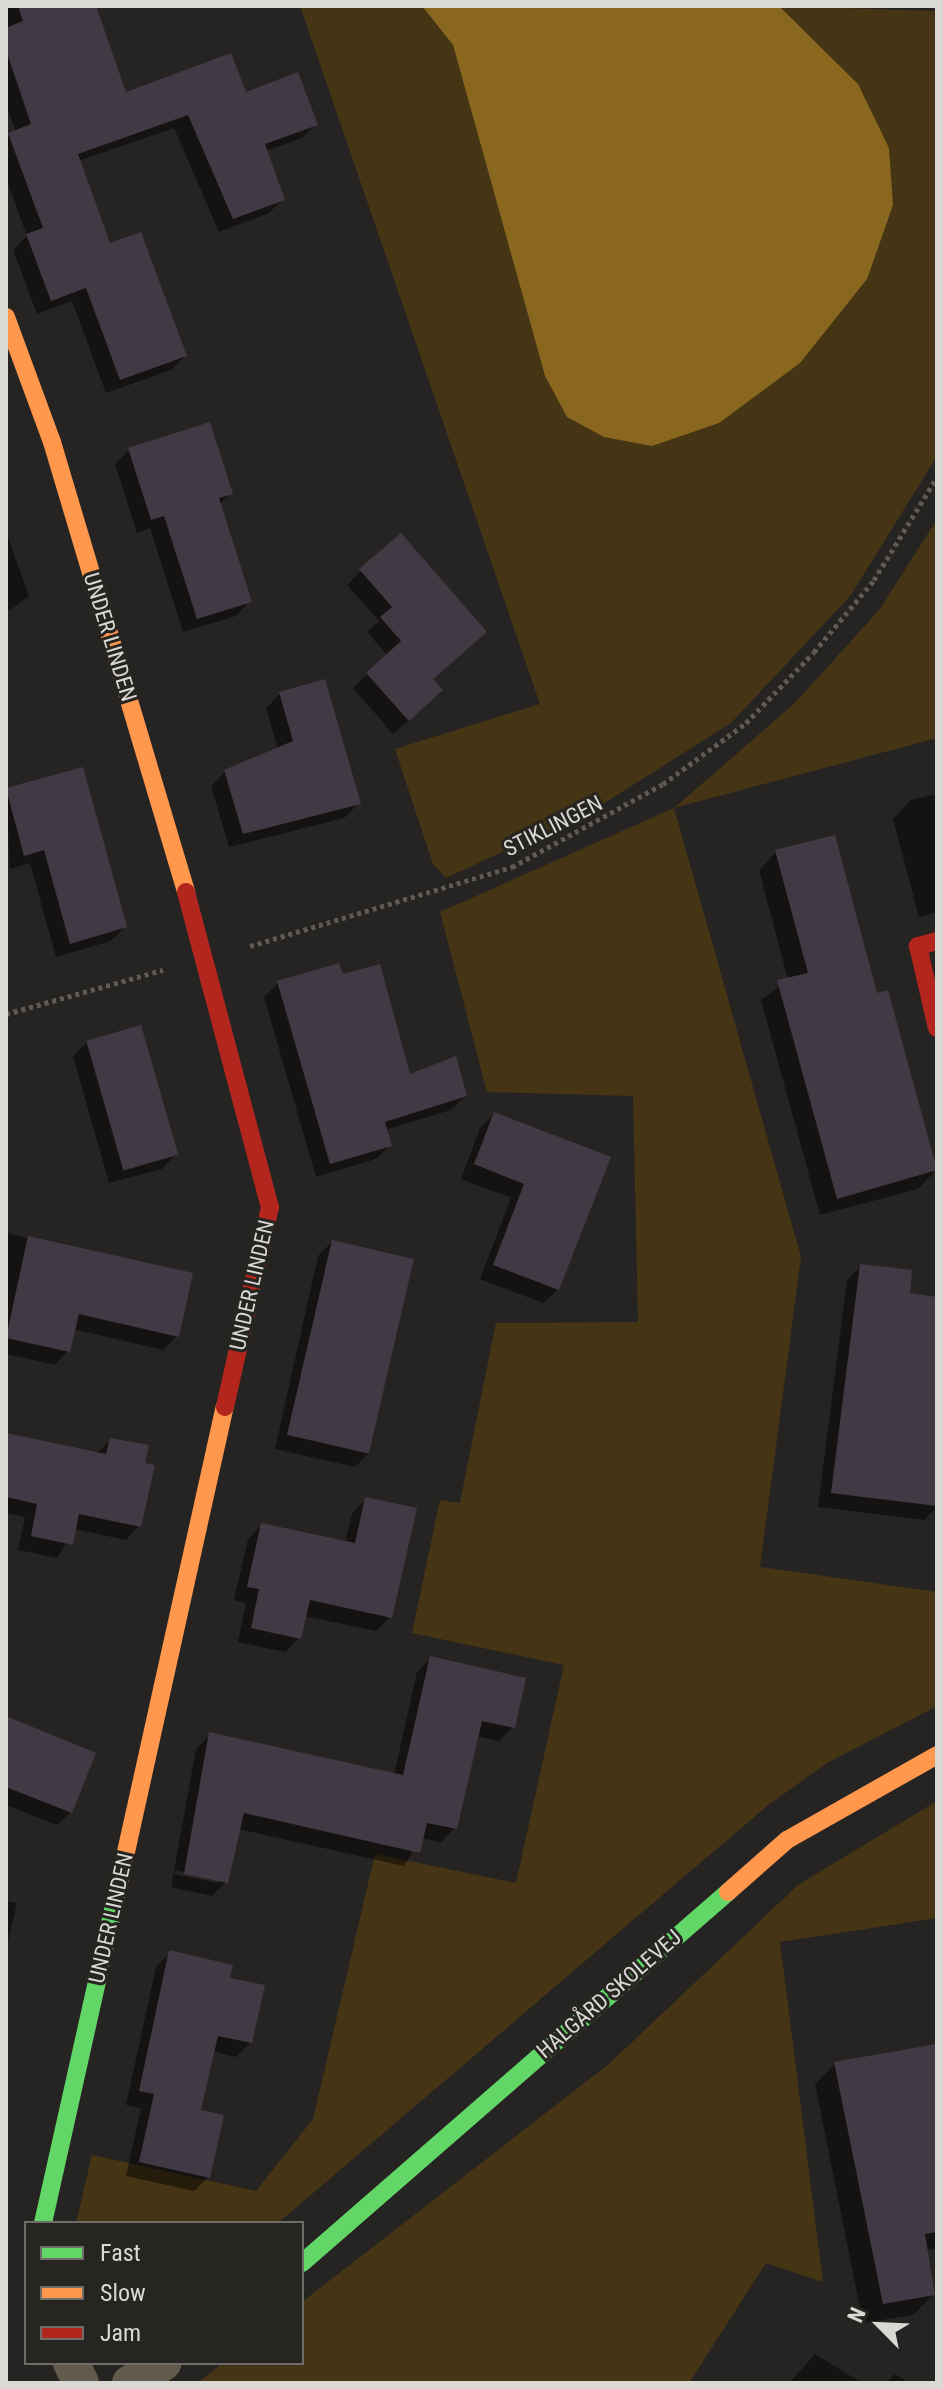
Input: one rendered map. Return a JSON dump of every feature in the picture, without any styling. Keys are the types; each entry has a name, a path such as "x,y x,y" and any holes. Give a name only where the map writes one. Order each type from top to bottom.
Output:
{"street":[{"name":"UNDER LINDEN","path":"6,317 52,442 206,958 270,1207 43,2221"},
{"path":"937,941 918,946 937,1028"},
{"name":"HALGÅRD SKOLEVEJ","path":"304,2261 787,1840 937,1755"},
{"path":"72,2365 81,2383"},
{"path":"130,2383 160,2365"}],"path":[{"name":"STIKLINGEN","path":"6,1014 512,867 663,784 746,723 814,652 874,580 937,477"}],"shaded area":[{"path":"300,6 422,6 453,45 545,376 567,417 858,84 779,6 937,11 937,456 851,595 731,723 595,809 446,878 433,864 395,749 540,704"},
{"path":"422,6 779,6 858,84 889,148 893,205 867,279 800,363 719,423 652,446 604,437 567,417 545,376 453,45"},
{"path":"937,519 937,738 674,808 794,704 880,609"},
{"path":"674,808 801,1257 760,1567 937,1592 937,1706 827,1763 767,1806 280,2221 76,2221 92,2155 256,2191 313,2119 375,1854 516,1883 564,1665 412,1633 440,1500 460,1503 496,1323 638,1322 633,1096 487,1092 440,912"},
{"path":"937,1801 937,1918 780,1942 823,2282 766,2263 689,2383 197,2383 220,2365 304,2365 304,2300 609,2064 798,1885"}],"building":[{"path":"18,6 96,6 126,92 231,53 246,92 298,72 318,125 265,144 285,200 233,219 188,115 78,154 110,243 141,232 187,356 120,380 86,288 51,301 26,234 43,228 8,133 31,124 6,50 6,28 23,21"},
{"path":"210,422 233,494 219,498 252,602 197,619 164,516 151,520 128,448"},
{"path":"401,533 487,632 433,679 443,690 409,721 366,673 401,641 380,617 392,607 359,569"},
{"path":"325,679 361,804 243,834 224,770 293,741 279,692"},
{"path":"83,767 127,927 70,944 44,850 24,856 6,788"},
{"path":"835,835 877,993 888,990 937,1170 837,1199 777,980 808,973 775,850"},
{"path":"339,963 343,974 380,964 410,1074 456,1056 467,1096 385,1122 392,1146 330,1164 277,981"},
{"path":"141,1025 178,1155 123,1170 86,1041"},
{"path":"494,1112 611,1157 559,1290 493,1265 524,1184 474,1164"},
{"path":"28,1236 193,1273 179,1337 79,1314 70,1352 6,1338"},
{"path":"332,1240 414,1259 369,1454 287,1435"},
{"path":"860,1264 912,1270 910,1293 937,1297 937,1506 831,1493"},
{"path":"6,1433 106,1454 110,1438 149,1445 145,1463 155,1465 141,1527 79,1514 73,1545 31,1536 37,1504 6,1497"},
{"path":"365,1497 417,1508 392,1618 310,1600 301,1639 251,1628 259,1589 247,1587 261,1523 355,1543"},
{"path":"430,1656 526,1678 515,1728 482,1721 457,1829 427,1823 420,1853 244,1813 228,1883 184,1874 209,1732 403,1775"},
{"path":"6,1716 96,1753 72,1813 6,1787"},
{"path":"169,1950 233,1965 230,1978 265,1985 252,2043 218,2036 201,2110 224,2115 210,2178 139,2162 154,2094 139,2091"},
{"path":"937,2044 937,2232 925,2234 935,2295 883,2304 834,2062"}],"traffic: fast":[{"path":"43,2221 118,1888"},
{"path":"304,2261 728,1892"}],"traffic: slow":[{"path":"6,317 52,442 186,892"},
{"path":"118,1888 225,1407"},
{"path":"728,1892 787,1840 937,1755"}],"traffic: jam":[{"path":"186,892 270,1207 225,1407"},
{"path":"937,941 918,946 937,1028"}]}
